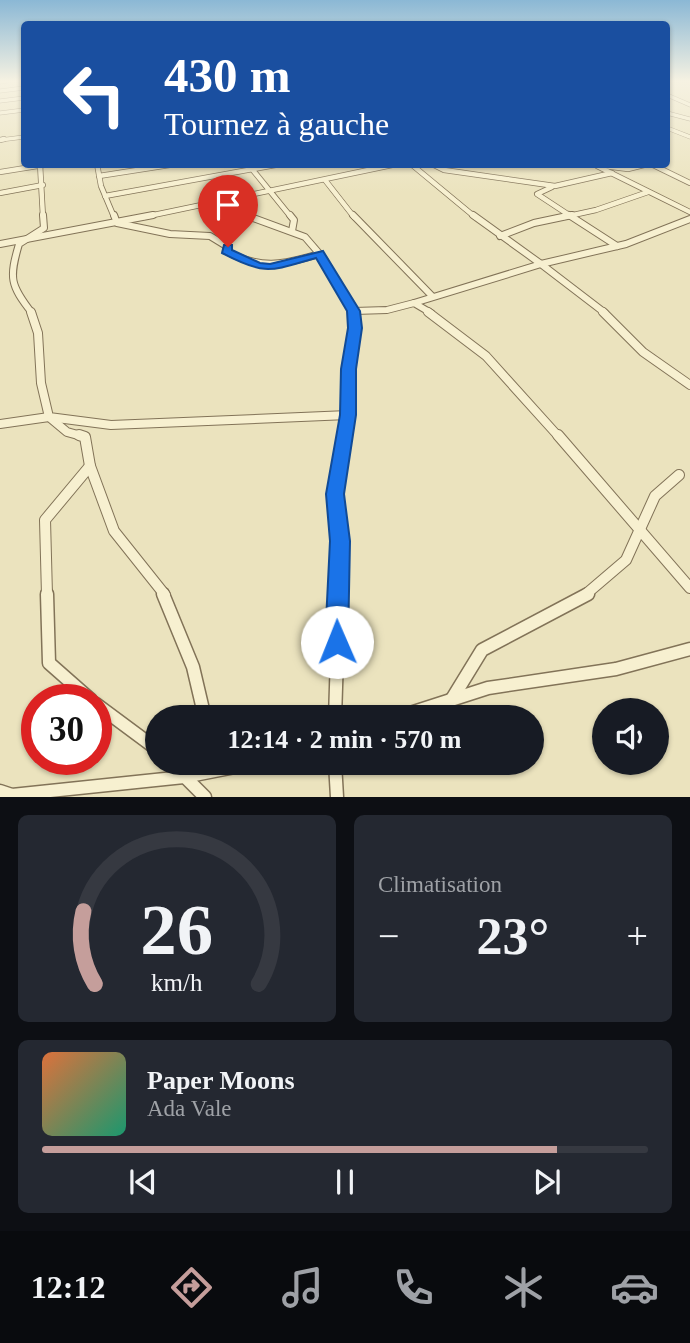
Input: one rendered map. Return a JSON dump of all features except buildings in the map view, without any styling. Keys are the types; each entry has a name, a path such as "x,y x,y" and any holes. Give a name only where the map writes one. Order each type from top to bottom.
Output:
{"street":[{"path":"670,129 690,137"},
{"path":"0,140 21,137"},
{"path":"0,172 23,168"},
{"path":"40,168 45,231"},
{"path":"98,168 111,214 116,221 175,235 209,234 228,247 226,251 258,267 270,268 319,254"},
{"path":"99,176 149,168"},
{"path":"105,196 145,194 250,168"},
{"path":"256,168 294,220 292,231"},
{"path":"363,168 366,171"},
{"path":"202,705 193,667 165,596 114,531 90,466 85,437 67,432 49,417 41,383 38,333 32,313 21,300 10,273 12,258 19,244 45,231 98,225 211,204 379,168"},
{"path":"416,168 513,248 541,264 610,317 643,352 690,385"},
{"path":"440,168 517,182 563,185"},
{"path":"602,168 690,212"},
{"path":"658,168 690,183"},
{"path":"611,173 537,194 617,246"},
{"path":"325,180 341,203 432,296"},
{"path":"0,193 43,185"},
{"path":"500,236 534,223 572,216 648,192"},
{"path":"211,204 230,208 270,226 304,237 319,254 354,311 348,415 335,494 340,541 335,705"},
{"path":"98,225 111,214"},
{"path":"354,311 387,310 414,303 541,264 617,246 690,219"},
{"path":"0,244 27,239"},
{"path":"414,303 439,316 519,388 638,532 690,589"},
{"path":"0,424 49,417 111,425 348,415"},
{"path":"73,684 49,663 46,520 90,466"},
{"path":"452,699 482,650 538,623 593,590 626,560 655,496 678,475"},
{"path":"434,705 488,688 616,669 690,649"},
{"path":"112,716 145,740"},
{"path":"0,791 12,795 190,775"},
{"path":"336,775 337,797"},
{"path":"184,777 205,797"}],"route":[{"path":"228,247 226,251 245,263 270,268 319,254 354,311 348,415 342,438 335,494 340,541 335,615 337,642"}]}
